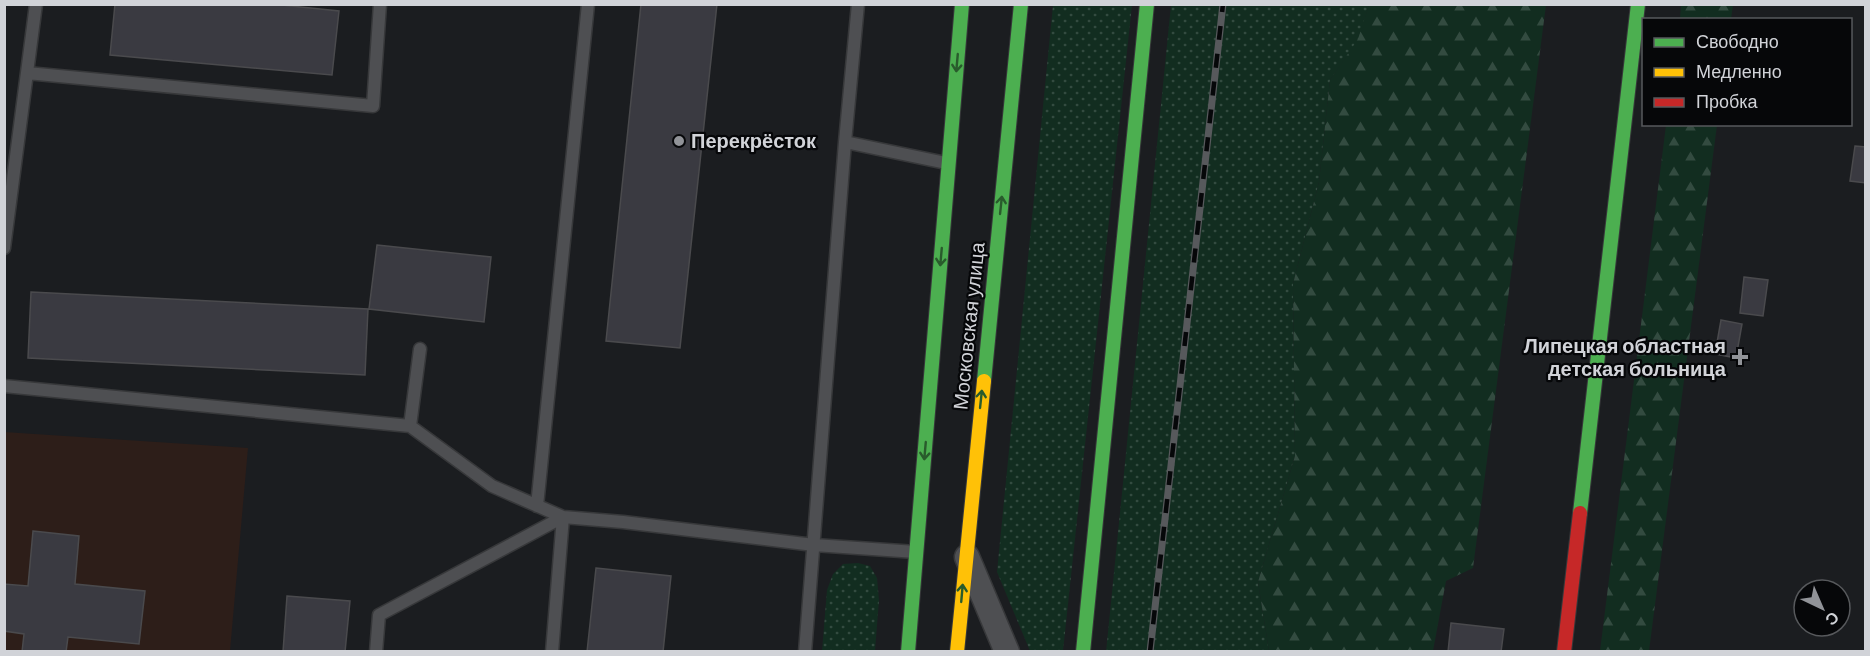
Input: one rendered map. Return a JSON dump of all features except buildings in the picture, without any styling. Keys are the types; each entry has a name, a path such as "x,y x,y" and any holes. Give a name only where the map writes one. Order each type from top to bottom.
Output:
{"main road":[{"name":"Московская улица","path":"908,651 962,4"},
{"name":"Московская улица","path":"957,651 1021,4"},
{"path":"1083,651 1147,4"},
{"path":"1564,651 1638,4"}],"street":[{"path":"966,553 1007,651"}],"lane":[{"path":"4,248 36,4"},
{"path":"27,73 372,106 380,4"},
{"path":"537,506 588,4"},
{"path":"804,651 858,4"},
{"path":"845,141 948,163"},
{"path":"410,426 420,349"},
{"path":"4,386 410,426 492,486 563,517 814,545 917,552"},
{"path":"376,651 379,615 563,517"},
{"path":"552,651 563,517"}],"shaded area":[{"path":"4,432 248,448 230,651 5,651"}],"green space":[{"path":"1053,5 1132,5 1063,651 1030,651 997,572"},
{"path":"1171,5 1369,5 1359,39 1330,80 1319,182 1293,284 1295,456 1258,582 1269,651 1106,652"},
{"path":"1369,5 1546,5 1473,568 1446,581 1433,651 1269,651 1258,582 1295,456 1293,284 1319,182 1330,80 1358,39"},
{"path":"1681,5 1733,5 1731,18 1680,18"},
{"path":"1666,126 1717,126 1649,651 1600,651"},
{"path":"858,563 870,566 877,578 879,600 875,651 822,651 827,590 833,574 843,564"}],"railway":[{"path":"1150,652 1223,4"}],"traffic: fast":[{"path":"908,652 962,4"},
{"path":"984,381 1021,4"},
{"path":"1083,652 1147,4"},
{"path":"1580,513 1638,4"}],"traffic: slow":[{"path":"957,652 984,381"}],"traffic: jam":[{"path":"1564,652 1580,513"}],"place":[{"name":"Перекрёсток","path":"679,141"},
{"name":"Липецкая областная детская больница","path":"1740,357"}]}
